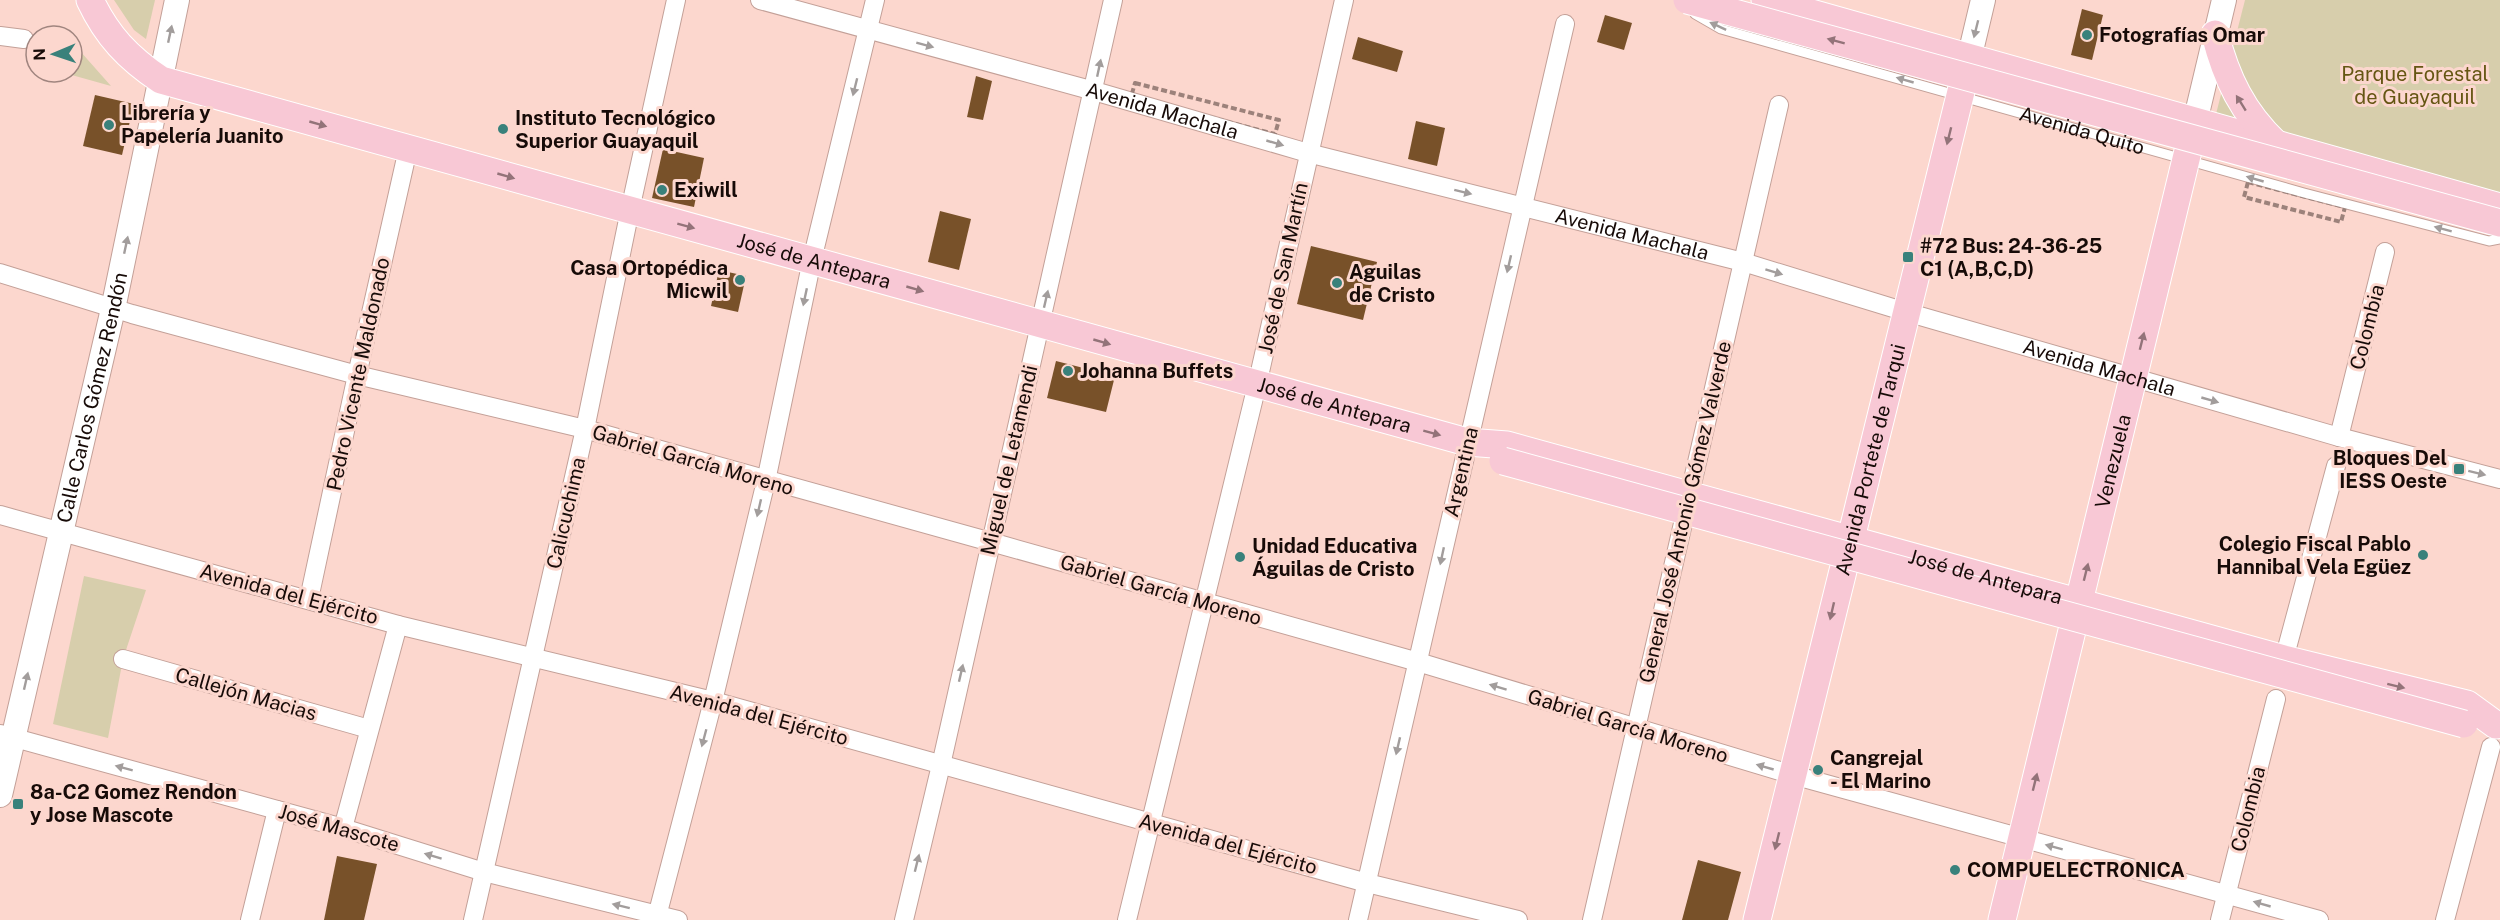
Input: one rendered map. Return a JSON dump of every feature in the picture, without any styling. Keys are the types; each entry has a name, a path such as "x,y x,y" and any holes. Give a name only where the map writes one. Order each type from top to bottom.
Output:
{"main road":[{"path":"90,0 98,17 115,41 137,64 161,80"},
{"name":"Calle Carlos Gómez Rendón","path":"0,795 6,736 61,532 113,309 177,0"},
{"name":"Avenida Quito","path":"1765,0 1804,5 1969,59 2500,207"},
{"name":"Avenida Portete de Tarqui","path":"1757,920 1983,0"},
{"name":"Venezuela","path":"2002,920 2224,0"},
{"name":"Avenida Quito","path":"1684,3 2500,223"},
{"path":"2215,34 2226,72 2240,102 2258,126 2279,147"},
{"name":"José de Antepara","path":"161,80 1467,442 1507,445 2079,603 2467,704 2497,727"},
{"name":"José de Antepara","path":"1467,442 1503,460 2464,724 2497,727"}],"street":[{"name":"Calicuchima","path":"474,920 585,429 676,0"},
{"name":"Avenida Machala","path":"760,0 1094,91 1308,153 1743,262 2339,438 2500,479"},
{"path":"657,917 713,701 766,480 812,260 875,0"},
{"name":"Miguel de Letamendi","path":"904,920 1113,0"},
{"name":"José de San Martín","path":"1127,920 1257,385 1344,0"},
{"name":"Argentina","path":"1358,920 1565,24"},
{"path":"0,36 24,39"},
{"name":"General José Antonio Gómez Valverde","path":"1592,920 1779,105"},
{"name":"Pedro Vicente Maldonado","path":"309,599 408,149"},
{"name":"Colombia","path":"2339,438 2385,252"},
{"name":"Gabriel García Moreno","path":"0,273 113,309 357,375 585,429 991,542 1418,662 1793,775 2319,920"},
{"path":"2284,658 2336,466"},
{"name":"Avenida del Ejército","path":"0,515 398,625 713,701 1366,883 1518,920"},
{"path":"343,828 398,625"},
{"name":"Callejón Macias","path":"123,659 369,729"},
{"name":"Colombia","path":"2220,920 2276,699"},
{"path":"2445,920 2497,727"},
{"name":"José Mascote","path":"6,736 343,828 484,872 657,917 678,920"},
{"path":"250,920 277,810"}],"lane":[{"name":"Avenida Quito","path":"1684,3 1721,28 2304,193 2489,241 2500,239"}],"green space":[{"path":"114,0 155,0 146,39 134,30"},
{"name":"Parque Forestal de Guayaquil","path":"2245,0 2500,0 2500,198 2215,118"},
{"path":"84,56 111,86 84,78"},
{"path":"84,576 146,590 123,659 108,738 53,724"}],"building":[{"name":"Fotografías Omar","path":"2082,9 2103,15 2092,60 2071,55"},
{"path":"1605,15 1632,23 1624,50 1597,42"},
{"path":"1358,37 1403,51 1397,72 1352,59"},
{"path":"976,76 992,81 983,120 967,117"},
{"name":"Librería y Papelería Juanito","path":"95,95 134,104 122,155 83,146"},
{"path":"1416,121 1445,128 1437,166 1408,159"},
{"path":"663,149 704,158 694,207 652,198"},
{"path":"940,211 971,219 959,270 928,262"},
{"name":"Aguilas de Cristo","path":"1311,246 1377,262 1363,320 1297,304"},
{"path":"719,270 746,276 738,312 711,306"},
{"path":"1056,361 1115,376 1106,412 1047,398"},
{"path":"337,856 377,864 364,920 324,920"},
{"path":"1698,860 1741,872 1728,920 1682,920"}],"place":[{"name":"Fotografías Omar","path":"2087,35"},
{"name":"Librería y Papelería Juanito","path":"109,125"},
{"name":"Instituto Tecnológico Superior Guayaquil","path":"503,129"},
{"name":"Exiwill","path":"662,190"},
{"name":"#72 Bus: 24-36-25 C1 (A,B,C,D)","path":"1908,257"},
{"name":"Casa Ortopédica Micwil","path":"740,280"},
{"name":"Aguilas de Cristo","path":"1337,283"},
{"name":"Johanna Buffets","path":"1068,371"},
{"name":"Bloques Del IESS Oeste","path":"2459,469"},
{"name":"Colegio Fiscal Pablo Hannibal Vela Egüez","path":"2423,555"},
{"name":"Unidad Educativa Águilas de Cristo","path":"1240,557"},
{"name":"Cangrejal - El Marino","path":"1818,770"},
{"name":"8a-C2 Gomez Rendon y Jose Mascote","path":"18,804"},
{"name":"COMPUELECTRONICA","path":"1955,870"}]}
